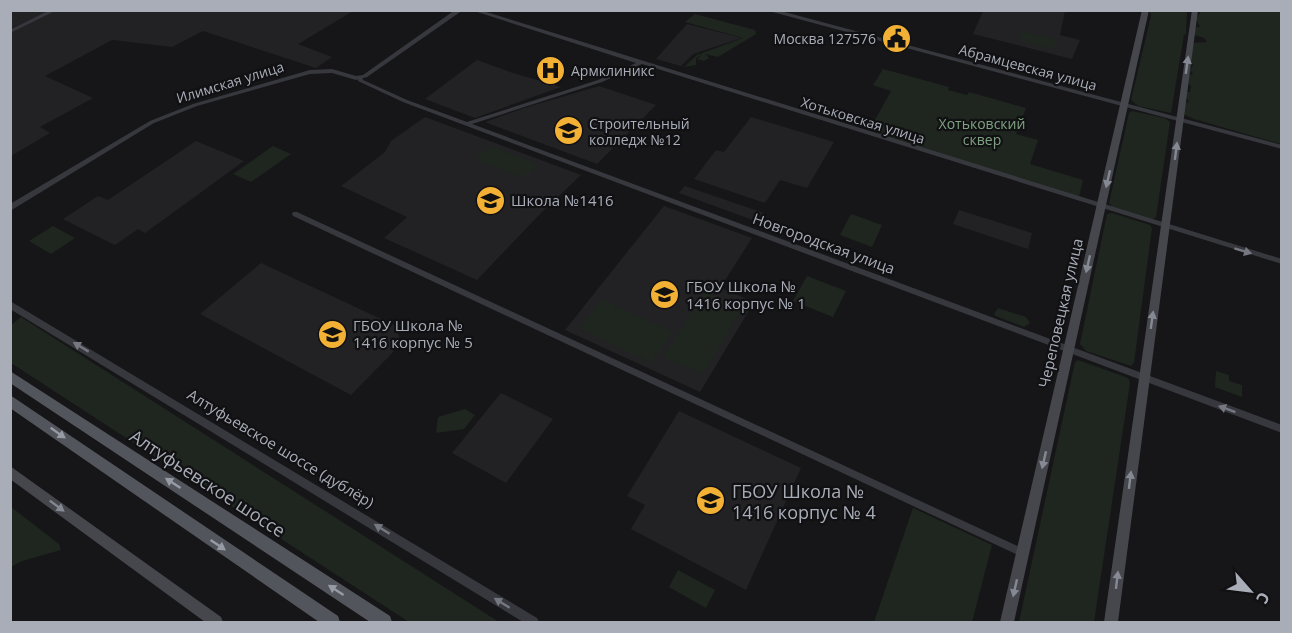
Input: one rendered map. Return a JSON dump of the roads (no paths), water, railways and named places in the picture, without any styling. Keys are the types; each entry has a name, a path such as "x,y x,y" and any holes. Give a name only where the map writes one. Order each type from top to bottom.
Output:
{"main road":[{"name":"Череповецкая улица","path":"1008,622 1146,10"},
{"path":"1111,622 1194,10"},
{"name":"Алтуфьевское шоссе","path":"10,376 384,622"},
{"path":"10,399 332,622"},
{"path":"10,471 216,622"}],"street":[{"path":"10,32 55,10"},
{"path":"360,78 460,10"},
{"name":"Хотьковская улица","path":"473,10 1281,262"},
{"name":"Абрамцевская улица","path":"768,10 1281,147"},
{"path":"467,124 600,81 640,63"},
{"name":"Илимская улица","path":"10,208 138,130 185,108 310,72 332,71 360,78"},
{"name":"Новгородская улица","path":"360,78 361,81 405,101 1281,429"},
{"path":"295,214 1023,553"},
{"name":"Алтуфьевское шоссе (дублёр)","path":"10,304 533,622"}],"place":[{"name":"Москва 127576","path":"897,38"},
{"name":"Армклиникс","path":"550,70"},
{"name":"Строительный колледж №12","path":"568,131"},
{"name":"Школа №1416","path":"490,200"},
{"name":"ГБОУ Школа № 1416 корпус № 1","path":"665,295"},
{"name":"ГБОУ Школа № 1416 корпус № 5","path":"332,334"},
{"name":"ГБОУ Школа № 1416 корпус № 4","path":"711,501"}],"park label":[{"name":"Хотьковский сквер","path":"982,132"}]}
